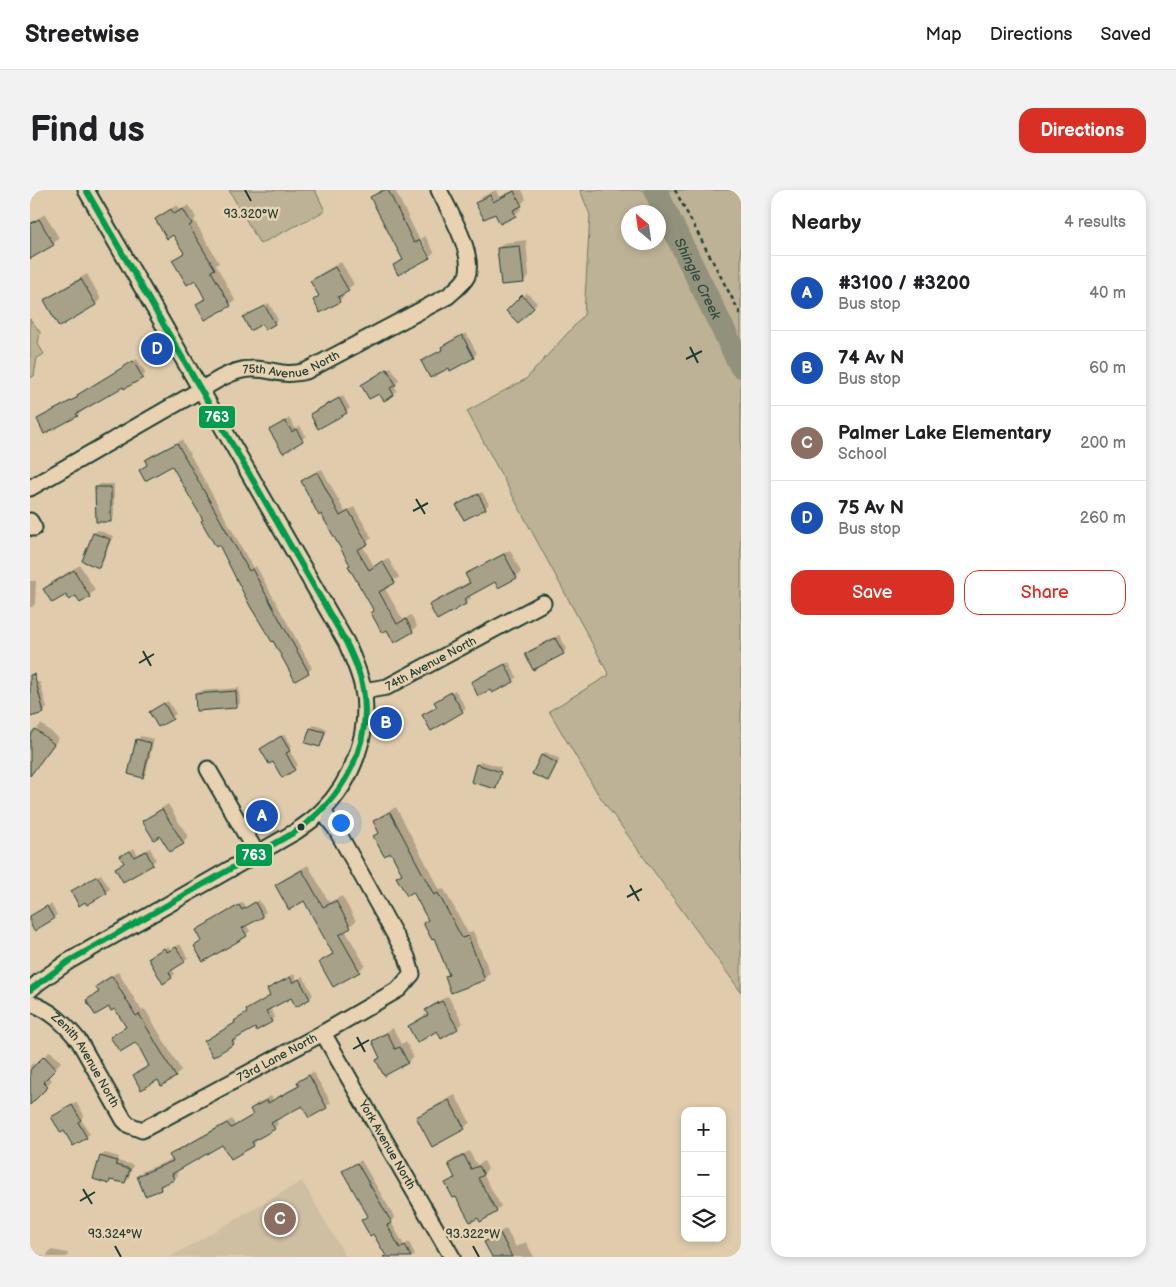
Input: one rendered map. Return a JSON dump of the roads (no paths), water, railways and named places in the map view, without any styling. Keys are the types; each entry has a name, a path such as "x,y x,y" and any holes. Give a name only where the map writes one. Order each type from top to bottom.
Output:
{"street":[{"path":"30,990 69,961 257,854 294,832 322,811 340,789 355,760 364,722 364,690 346,642 86,190"},
{"name":"75th Avenue North","path":"30,488 221,378 239,370 252,368 282,374 296,374 306,371 321,365 454,292 460,287 467,275 468,261 465,247 440,190"},
{"name":"74th Avenue North","path":"364,690 387,687 543,603"},
{"path":"208,769 257,854"},
{"name":"73rd Lane North","path":"134,1128 142,1130 154,1125 323,1033 399,989 412,974 407,957 336,830 322,811"},
{"name":"Zenith Avenue North","path":"30,1003 45,1008 70,1030 79,1041 124,1120 134,1128"},
{"name":"York Avenue North","path":"323,1033 452,1257"}],"waterway":[{"name":"Shingle Creek","path":"656,190 741,366"}],"place":[{"name":"75 Av N","path":"157,349"},
{"name":"74 Av N","path":"386,723"},
{"name":"#3100 / #3200","path":"262,816"},
{"name":"Palmer Lake Elementary","path":"280,1219"}]}
